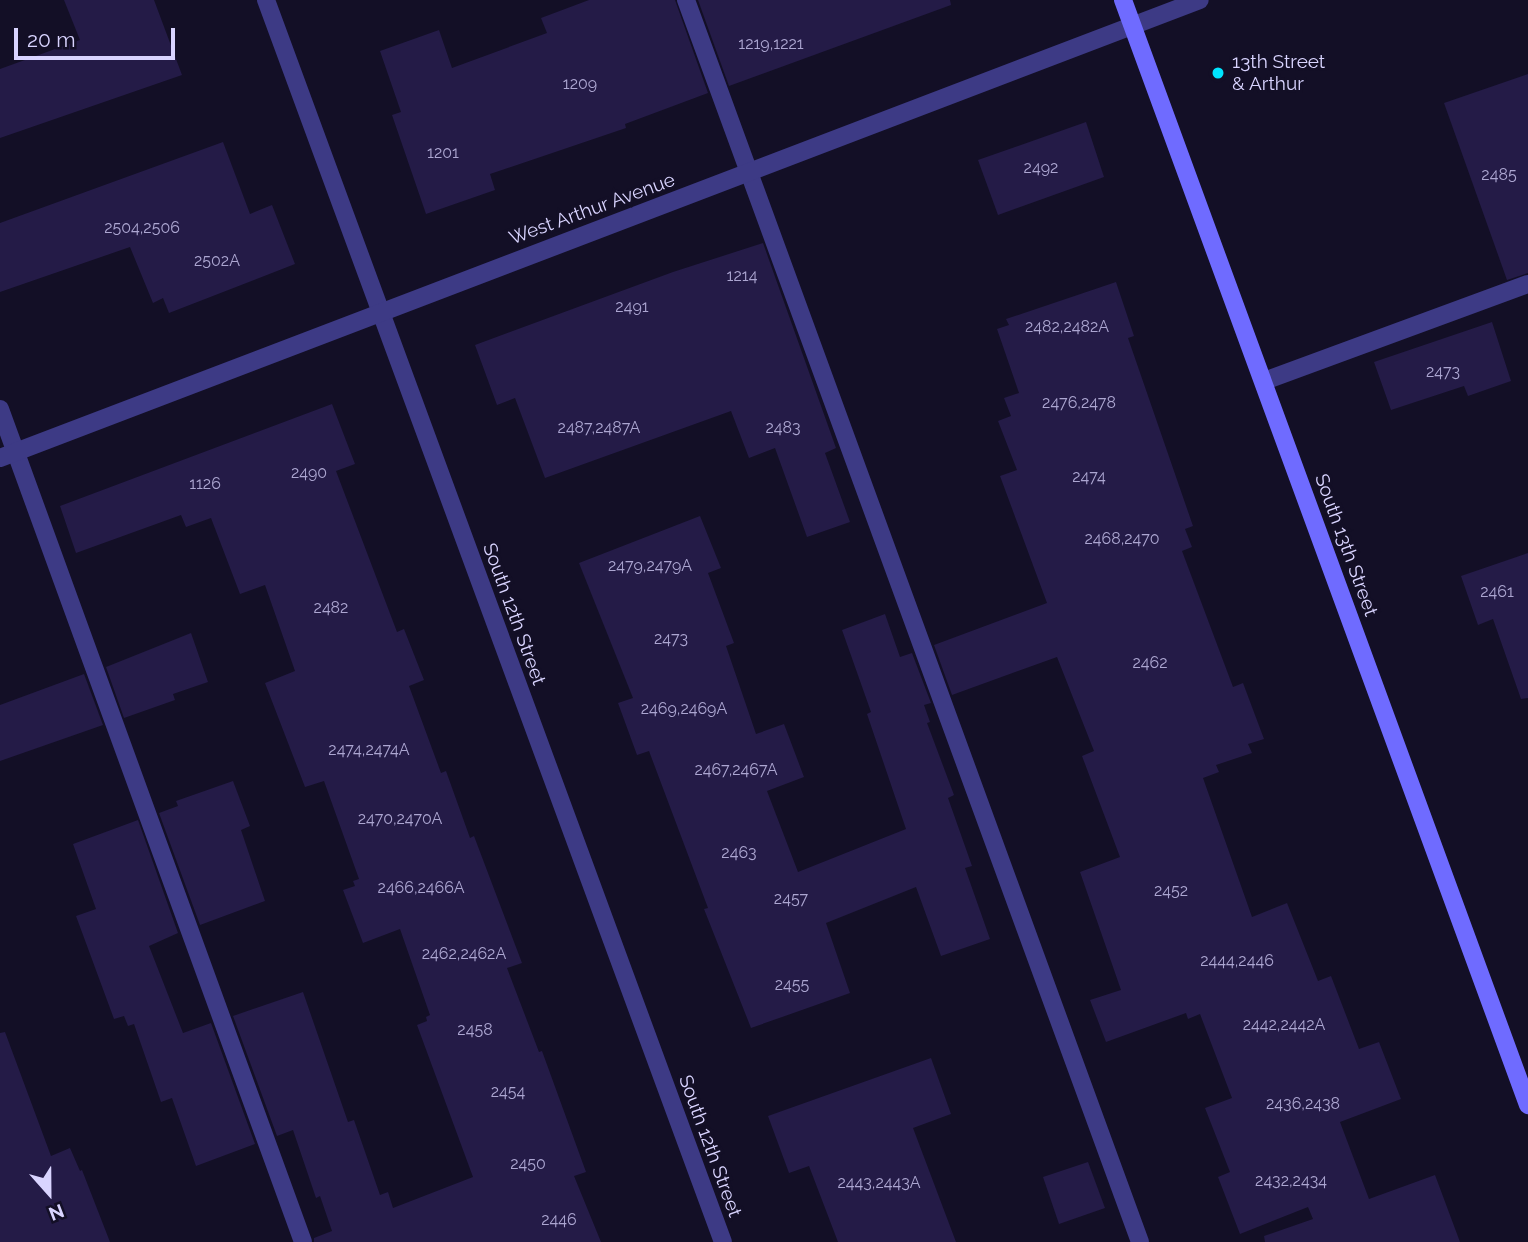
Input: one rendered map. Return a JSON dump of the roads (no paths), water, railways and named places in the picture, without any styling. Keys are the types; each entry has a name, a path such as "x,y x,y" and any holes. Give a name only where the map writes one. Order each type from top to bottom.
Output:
{"street":[{"name":"South 12th Street","path":"266,0 723,1242"},
{"path":"686,0 1140,1242"},
{"name":"South 13th Street","path":"1123,0 1528,1105"},
{"name":"West Arthur Avenue","path":"8,455 1199,0"},
{"path":"1264,381 1528,284"},
{"path":"0,409 8,455 303,1242"}],"place":[{"name":"13th Street & Arthur","path":"1218,73"}]}
